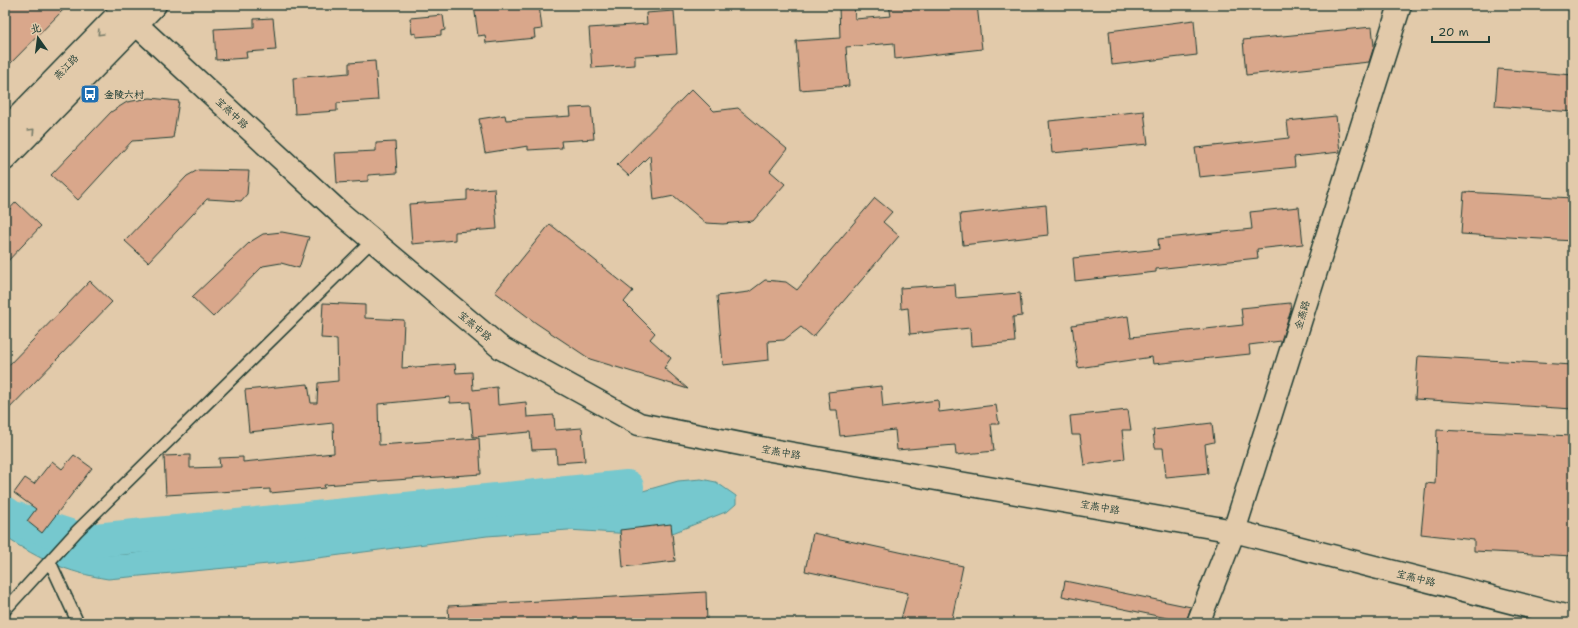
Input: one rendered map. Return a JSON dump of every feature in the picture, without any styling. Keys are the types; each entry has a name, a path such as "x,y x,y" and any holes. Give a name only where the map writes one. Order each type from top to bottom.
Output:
{"street":[{"path":"5,159 125,11 155,5"},
{"name":"金燕路","path":"1198,623 1234,531 1400,5"},
{"name":"燕江路","path":"5,130 125,11"},
{"name":"宝燕中路","path":"125,11 339,212 501,348 639,424 772,450 1234,531 1573,618"}],"lane":[{"path":"5,610 77,531 373,240"},
{"path":"50,562 78,623"}],"water":[{"path":"701,479 716,482 736,496 736,504 728,511 665,536 568,530 487,536 279,563 108,579 66,569 42,559 5,537 5,506 61,542 76,549 102,555 128,554 277,530 517,507 636,493 678,481"}],"building":[{"path":"5,5 68,5 5,69"},
{"path":"474,5 539,5 542,29 534,30 535,38 486,43 485,35 478,36"},
{"path":"839,5 854,5 855,19 891,16 889,5 977,5 982,49 895,59 894,43 846,47 849,86 800,90 796,41 840,38"},
{"path":"674,11 677,53 635,56 635,65 592,68 589,28 647,24 646,13"},
{"path":"443,15 445,30 441,31 441,35 416,37 416,33 412,34 410,18"},
{"path":"273,18 276,50 246,52 247,58 216,60 214,29 254,27 254,19"},
{"path":"1194,20 1197,55 1112,65 1109,31"},
{"path":"1372,27 1374,46 1369,62 1246,75 1243,40"},
{"path":"375,61 378,100 337,103 337,111 295,114 293,78 349,73 349,63"},
{"path":"1498,69 1573,75 1573,112 1495,106"},
{"path":"692,89 714,111 738,108 787,149 770,171 785,184 753,221 723,224 706,223 674,196 654,200 650,155 629,176 617,165"},
{"path":"150,98 179,101 173,138 132,141 78,200 51,175 111,112 127,102"},
{"path":"591,107 594,139 561,141 562,148 528,150 528,146 485,153 479,119 505,115 506,120 571,116 570,108"},
{"path":"1144,111 1148,144 1052,153 1049,121"},
{"path":"1336,116 1340,152 1294,157 1295,167 1199,177 1195,148 1289,138 1287,121"},
{"path":"395,142 397,173 368,175 368,181 337,183 335,153 376,151 376,143"},
{"path":"198,170 249,171 247,194 241,201 207,199 148,262 125,241 187,176"},
{"path":"494,188 497,229 455,232 455,240 412,244 409,204 467,200 467,190"},
{"path":"1464,192 1573,198 1573,241 1461,234"},
{"path":"875,198 892,212 883,222 899,236 813,337 801,327 784,340 768,341 769,360 723,365 717,296 749,292 765,280 786,282 797,290"},
{"path":"16,202 41,226 5,264 5,214"},
{"path":"1046,205 1048,235 963,245 960,214"},
{"path":"1299,207 1303,244 1257,249 1258,258 1156,269 1156,272 1075,281 1073,258 1159,249 1158,239 1252,229 1250,212"},
{"path":"550,224 633,291 624,302 655,333 650,339 671,358 664,368 688,389 590,359 536,323 495,292"},
{"path":"282,232 309,237 299,268 281,263 263,266 213,317 192,297 250,242 263,234"},
{"path":"90,281 112,302 5,413 5,369"},
{"path":"955,284 956,298 1020,293 1022,316 1013,317 1015,342 971,346 970,328 910,334 908,308 901,309 900,288"},
{"path":"323,303 365,305 365,318 404,320 402,368 455,364 456,373 472,372 473,390 497,387 498,405 526,402 527,417 554,415 555,430 582,428 585,461 557,463 556,449 532,450 530,432 473,437 470,402 450,403 450,397 378,404 379,445 479,438 481,474 324,485 325,488 270,493 270,489 166,495 164,456 190,455 190,468 220,467 219,458 243,457 243,462 334,453 333,423 249,432 245,390 308,384 311,403 317,403 318,383 338,381 337,339 321,338"},
{"path":"1290,303 1291,309 1281,341 1249,345 1250,354 1153,364 1152,357 1078,368 1072,325 1128,316 1131,337 1243,325 1241,308"},
{"path":"1418,356 1573,365 1573,409 1415,399"},
{"path":"881,386 883,407 938,400 939,412 996,405 999,424 991,424 994,451 956,455 955,445 897,450 895,430 840,436 837,410 830,410 828,392"},
{"path":"1128,410 1131,430 1122,430 1125,459 1084,465 1080,435 1072,435 1070,416"},
{"path":"1212,423 1214,442 1205,444 1208,473 1166,477 1163,448 1155,448 1153,430"},
{"path":"1437,430 1573,436 1573,556 1474,551 1474,540 1421,534 1426,483 1435,484"},
{"path":"74,455 92,468 42,533 27,521 36,509 14,493 25,478 34,484 52,461 62,469"},
{"path":"671,524 675,561 623,567 620,530"},
{"path":"813,533 963,566 951,623 900,623 908,593 805,571"},
{"path":"1065,581 1191,607 1186,622 1062,596"},
{"path":"706,592 707,623 449,623 448,606"}],"waterway":[{"path":"5,513 10,517 85,541 627,487"}],"place":[{"name":"金陵六村","path":"90,94"}]}
